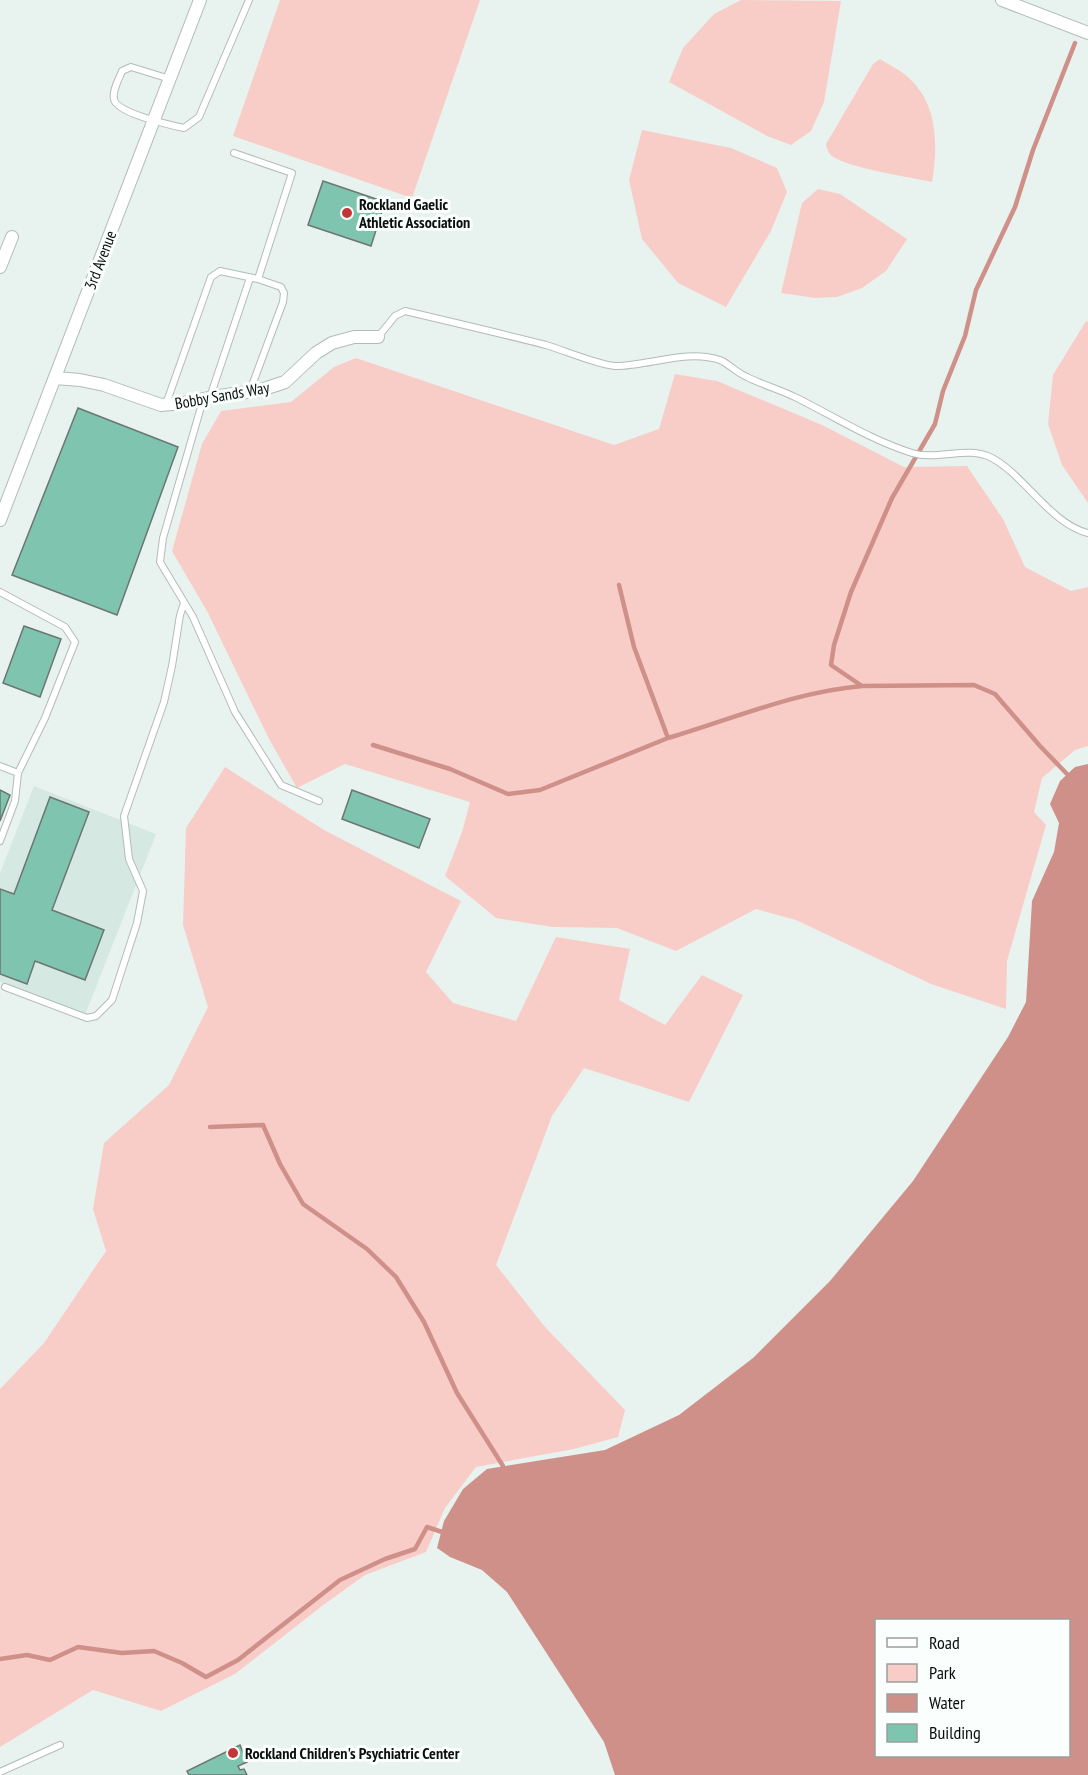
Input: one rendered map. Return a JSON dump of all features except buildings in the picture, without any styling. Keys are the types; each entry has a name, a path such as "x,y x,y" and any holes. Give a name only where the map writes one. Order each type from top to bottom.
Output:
{"street":[{"name":"3rd Avenue","path":"0,520 200,0"},
{"path":"1002,0 1088,33"},
{"path":"0,267 12,237"},
{"name":"Bobby Sands Way","path":"55,378 104,385 136,398 166,405 250,392 285,382 316,353 332,343 354,337 378,337"}],"lane":[{"path":"170,79 131,67 122,71 114,94 114,102 118,107 154,121 184,128 200,117 249,0"},
{"path":"234,153 292,173 258,279"},
{"path":"166,405 211,277 220,271 258,279 281,287 284,293 250,392"},
{"path":"250,278 206,398 163,538 160,562 193,617 235,712 281,785 319,801"},
{"path":"378,337 395,316 405,311 547,346 614,366 692,357 720,360 745,376 795,397 847,426 915,454 942,455 966,452 992,457 1018,478 1040,501 1068,523 1088,533"},
{"path":"0,592 65,627 75,642 45,718 18,773 15,801 0,841"},
{"path":"5,987 87,1017 96,1016 112,1000 137,923 143,891 129,860 124,816 164,702 184,603"},
{"path":"0,766 18,773"},
{"path":"0,1772 60,1745"}],"shaded area":[{"path":"34,786 156,834 85,1015 0,982 0,873"}],"green space":[{"path":"280,0 480,0 412,198 233,136"},
{"path":"741,0 841,1 824,102 811,131 791,145 767,136 669,82 683,48 714,14"},
{"path":"880,59 908,77 927,102 935,141 932,182 851,164 832,156 828,150 826,144 873,64"},
{"path":"642,130 731,148 777,168 787,192 771,231 726,307 678,283 642,239 629,180"},
{"path":"818,189 840,194 907,239 886,271 862,288 837,297 815,298 781,293 802,203"},
{"path":"1086,321 1088,322 1088,503 1062,465 1048,424 1053,375"},
{"path":"356,358 614,445 659,429 675,374 717,381 822,425 904,467 967,466 1003,519 1025,567 1071,591 1088,587 1088,746 1075,750 1042,778 1034,812 1046,825 1007,961 1006,1009 931,984 796,920 756,909 676,951 617,928 553,927 496,918 445,876 462,832 470,802 345,764 297,788 269,739 208,613 172,551 202,444 221,411 291,402 334,367"},
{"path":"225,767 324,830 461,901 426,972 453,1003 516,1021 556,937 630,949 619,1000 665,1025 702,975 743,995 689,1102 584,1068 552,1116 496,1265 545,1327 625,1410 618,1437 574,1449 476,1467 445,1508 426,1552 365,1575 235,1674 161,1711 93,1690 0,1747 0,1389 44,1343 106,1251 93,1209 104,1143 169,1085 208,1007 183,925 186,828"}],"water":[{"path":"1088,764 1088,1775 615,1775 604,1742 507,1592 482,1570 450,1557 437,1548 444,1521 463,1489 487,1469 605,1450 679,1415 753,1358 830,1281 913,1181 1008,1037 1026,1002 1032,901 1054,852 1059,823 1050,804 1060,781 1075,767"}],"waterway":[{"path":"1067,774 995,694 974,685 862,686 831,665 834,645 851,592 892,498 935,424 943,391 965,336 976,290 1015,207 1033,150 1075,43"},
{"path":"619,585 634,647 668,738 788,700 862,686"},
{"path":"373,745 450,769 508,794 540,790 668,738"},
{"path":"210,1127 263,1125 280,1164 303,1204 367,1249 396,1277 424,1322 457,1393 503,1466"},
{"path":"0,1659 27,1655 50,1660 78,1647 122,1653 154,1651 206,1677 238,1660 340,1580 385,1559 415,1549 427,1527 442,1532"}],"place":[{"name":"Rockland Gaelic Athletic Association","path":"347,213"},
{"name":"Rockland Children's Psychiatric Center","path":"233,1753"}]}
